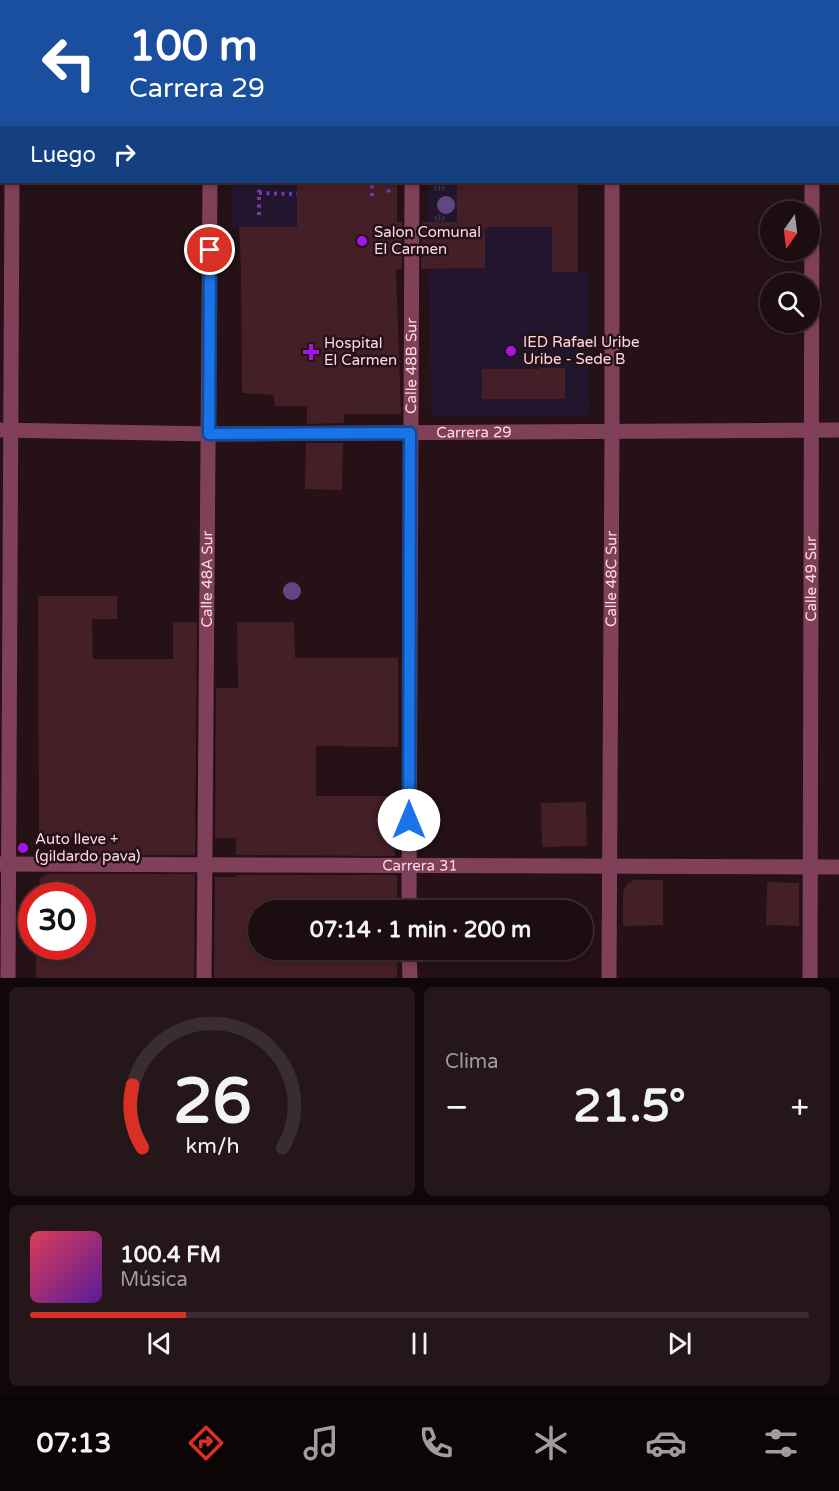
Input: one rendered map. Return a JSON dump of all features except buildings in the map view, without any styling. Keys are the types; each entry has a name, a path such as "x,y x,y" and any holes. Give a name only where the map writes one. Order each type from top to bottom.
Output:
{"street":[{"path":"8,978 4,864 5,430 12,183"},
{"name":"Calle 48A Sur","path":"204,978 210,183"},
{"name":"Calle 48B Sur","path":"409,900 412,183"},
{"name":"Calle 48C Sur","path":"609,978 612,183"},
{"name":"Calle 49 Sur","path":"810,978 812,183"},
{"name":"Carrera 29","path":"5,430 209,434 839,430"},
{"name":"Carrera 31","path":"4,864 839,867"},
{"path":"409,960 410,978"}],"path":[{"path":"259,183 259,215"},
{"path":"372,183 372,196"},
{"path":"388,183 388,196"},
{"path":"259,193 297,194"}],"green space":[{"path":"233,183 297,183 297,227 232,227"},
{"path":"429,183 457,183 457,222 428,222"},
{"path":"487,202 552,227 552,271 589,271 590,415 431,415 429,269 485,268"}],"place":[{"name":"Salon Comunal El Carmen","path":"362,241"},
{"name":"IED Rafael Uribe Uribe - Sede B","path":"511,351"},
{"name":"Hospital El Carmen","path":"311,352"},
{"name":"Auto lleve + (gildardo pava)","path":"23,848"}],"route":[{"path":"210,250 209,434 410,433 409,820"}]}
